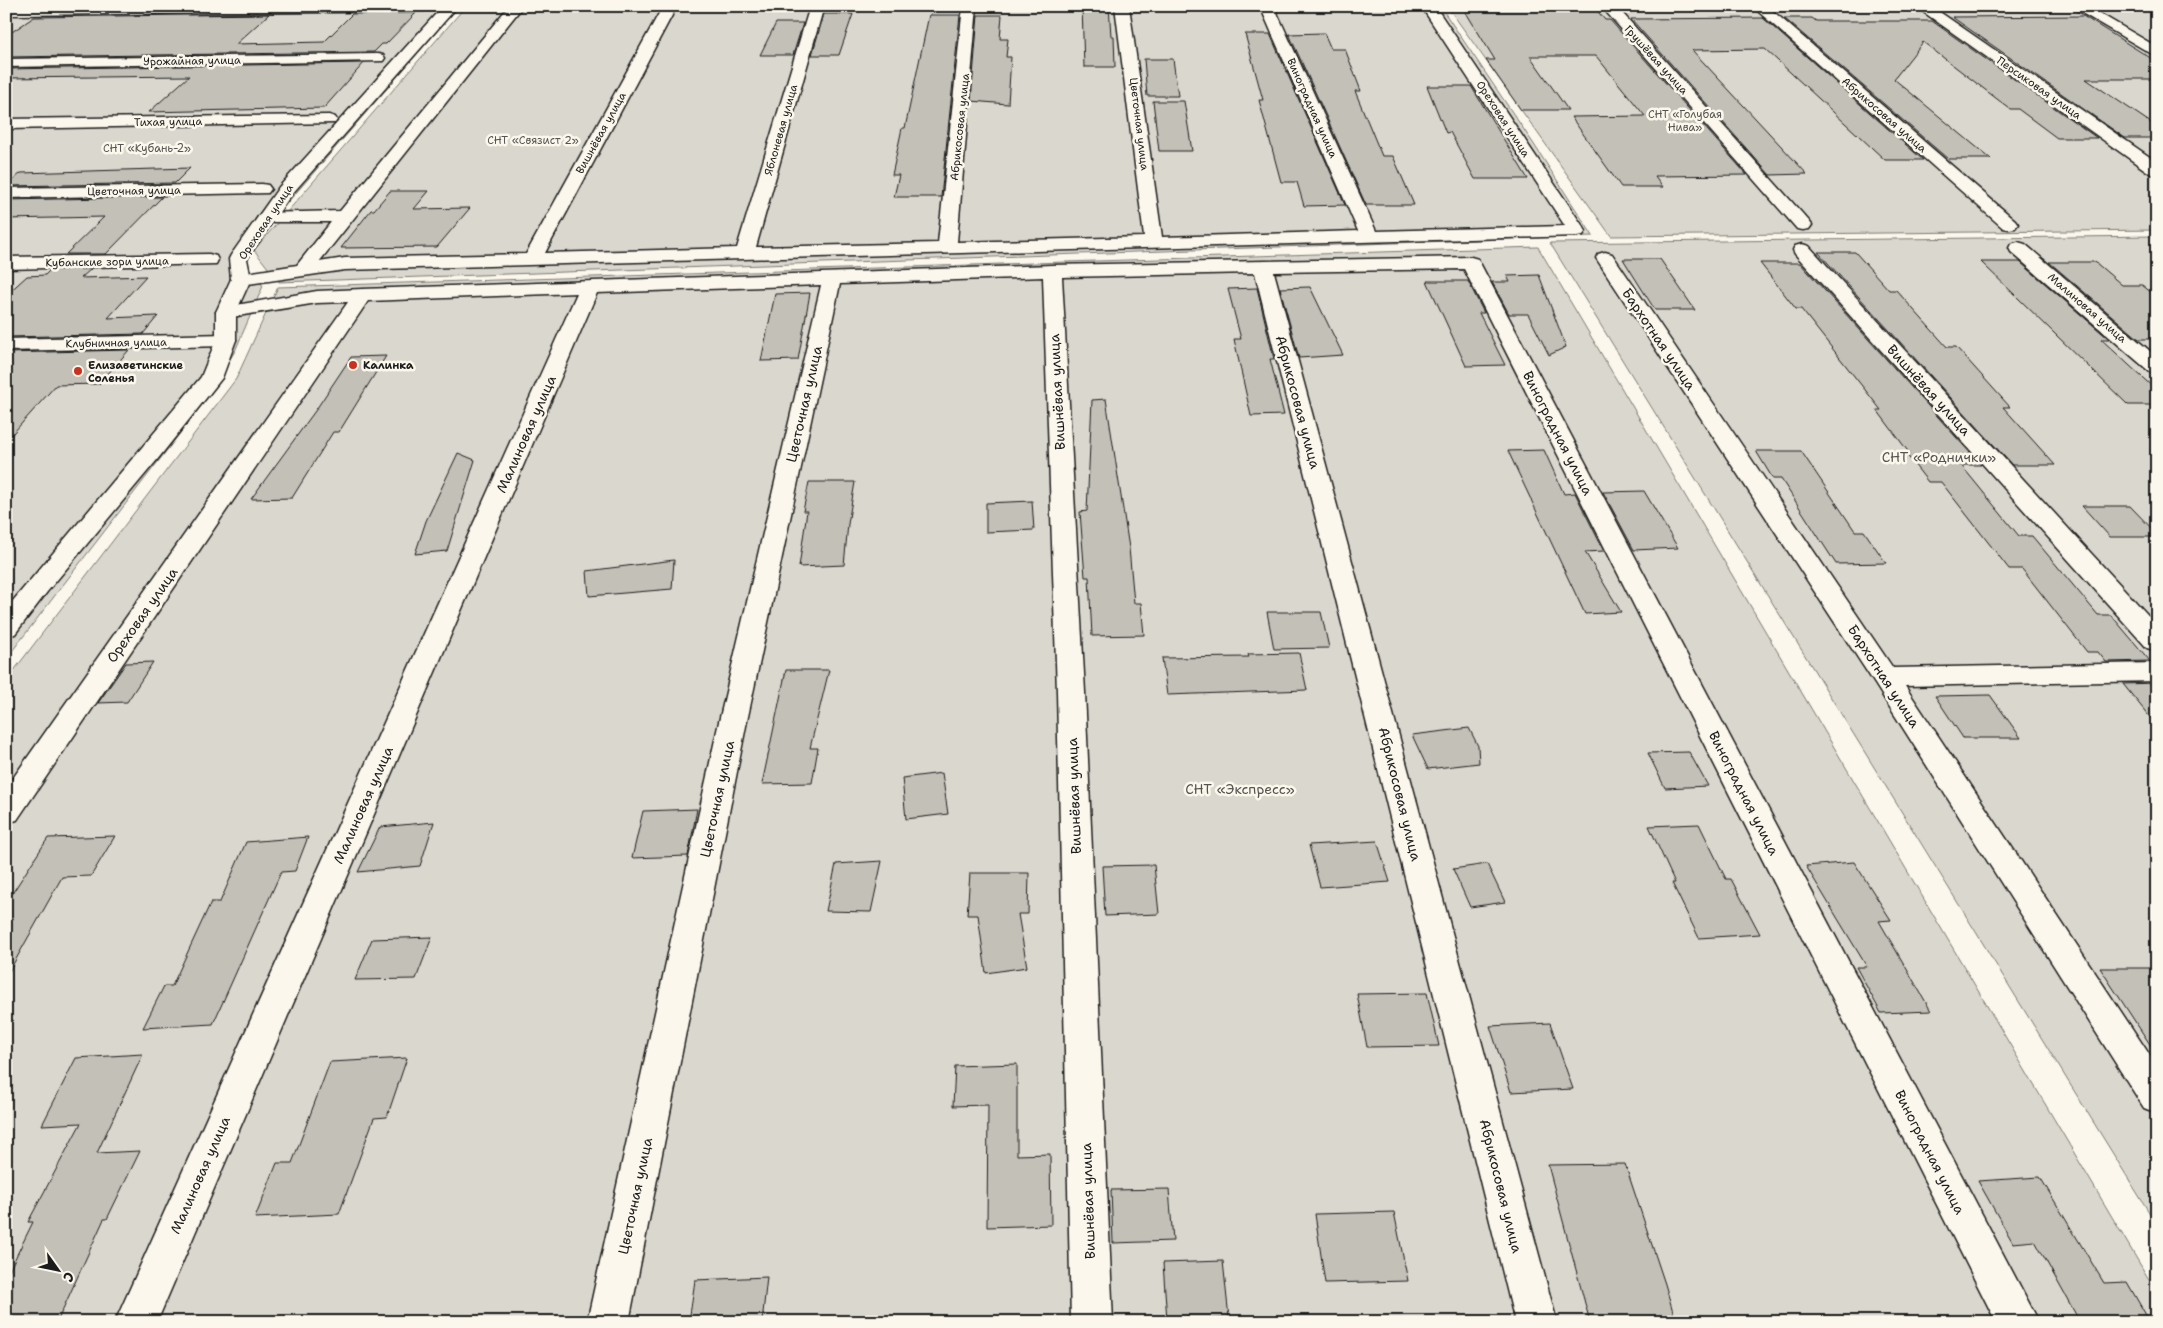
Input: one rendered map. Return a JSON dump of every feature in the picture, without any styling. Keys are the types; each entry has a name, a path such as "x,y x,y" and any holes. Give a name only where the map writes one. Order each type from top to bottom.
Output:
{"street":[{"name":"Ореховая улица","path":"6,628 38,586 149,455 211,378 226,340 226,312 241,279 238,260 285,191 451,6"},
{"path":"303,270 516,6"},
{"name":"Вишнёвая улица","path":"532,259 670,6"},
{"name":"Яблоневая улица","path":"745,253 817,6"},
{"name":"Абрикосовая улица","path":"947,248 969,36 970,6"},
{"name":"Цветочная улица","path":"1122,6 1154,242"},
{"name":"Виноградная улица","path":"1267,6 1370,237"},
{"name":"Ореховая улица","path":"1370,237 1577,231 1428,6"},
{"name":"Грушёвая улица","path":"1608,6 1803,225"},
{"name":"Абрикосовая улица","path":"1759,6 2009,224"},
{"name":"Персиковая улица","path":"1922,6 2157,170"},
{"path":"2077,6 2157,53"},
{"path":"6,12 424,7"},
{"name":"Урожайная улица","path":"6,63 378,58"},
{"name":"Тихая улица","path":"6,124 329,120"},
{"name":"Цветочная улица","path":"6,193 262,189"},
{"path":"267,217 345,216"},
{"path":"241,279 345,264 1370,237"},
{"name":"Малиновая улица","path":"2018,248 2157,368"},
{"name":"Вишнёвая улица","path":"1802,250 2157,642"},
{"name":"Бархотная улица","path":"1605,258 1885,677 2157,1097"},
{"name":"Кубанские зори улица","path":"6,264 209,260"},
{"name":"Виноградная улица","path":"1263,266 1471,263 2018,1322"},
{"path":"226,312 317,297 362,295 832,278 1263,266"},
{"name":"Абрикосовая улица","path":"1263,266 1536,1322"},
{"name":"Вишнёвая улица","path":"1052,271 1071,692 1092,1322"},
{"name":"Цветочная улица","path":"608,1322 732,726 832,278"},
{"name":"Малиновая улица","path":"136,1322 590,287"},
{"name":"Ореховая улица","path":"6,812 362,295"},
{"name":"Клубничная улица","path":"6,345 226,340"},
{"path":"1885,677 2157,672"}],"green space":[{"name":"СНТ «Кубань-2»","path":"6,6 459,6 240,257 263,286 235,351 201,406 6,659"},
{"name":"СНТ «Связист 2»","path":"466,6 1440,6 1533,143 1593,236 279,282 254,250"},
{"name":"СНТ «Голубая Нива»","path":"1447,6 2157,6 2157,230 1611,236"},
{"name":"СНТ «Роднички»","path":"2157,236 2157,1225 1550,243"},
{"name":"СНТ «Экспресс»","path":"1538,247 2157,1293 2157,1322 6,1322 6,681 236,379 278,287"}],"building":[{"path":"1082,6 1109,6 1111,36 1114,36 1115,67 1084,67"},
{"path":"1462,6 1593,6 1605,20 1610,20 1747,175 1655,176 1663,187 1621,187 1571,117 1645,116 1596,56 1530,56 1568,110 1521,110 1486,60 1495,60"},
{"path":"416,13 386,44 382,44 374,52 6,57 6,36 34,17 269,14 236,44 324,42 352,14"},
{"path":"824,14 853,14 839,55 812,55"},
{"path":"929,15 960,15 941,197 894,197 899,175 892,175 902,128 905,128"},
{"path":"978,15 1002,15 1000,39 1008,39 1006,57 1011,57 1008,104 971,101"},
{"path":"2083,16 2157,62 2157,79 2086,79 2157,127 2157,138 2125,138 1952,17"},
{"path":"1763,18 1923,160 1885,160 1765,49 1692,50 1807,174 1770,175 1631,19"},
{"path":"1784,18 1812,18 1816,21 1932,21 2097,138 2057,138 2018,109 2010,109 1923,42 1894,79 1991,159 1948,159"},
{"path":"776,23 803,23 793,55 760,55"},
{"path":"1324,33 1331,49 1345,49 1361,91 1355,91 1382,156 1393,156 1414,205 1366,205 1289,34"},
{"path":"1245,34 1270,34 1345,205 1304,206 1297,182 1281,182 1259,100 1263,100"},
{"path":"1144,59 1173,59 1178,96 1147,96"},
{"path":"364,63 324,108 149,112 189,76 6,78 6,69"},
{"path":"1427,86 1471,86 1528,179 1475,179 1450,132 1446,133"},
{"path":"1153,101 1184,101 1192,151 1159,151"},
{"path":"190,168 175,183 6,186 21,173"},
{"path":"390,191 429,191 414,209 470,208 437,247 341,248 371,210 374,210"},
{"path":"162,197 106,254 66,254 104,217 6,219 6,200"},
{"path":"1818,252 1855,252 1889,290 1896,290 1947,347 1956,347 2010,407 2003,407 2055,465 2012,465"},
{"path":"1623,259 1660,259 1695,310 1655,310"},
{"path":"1981,262 2020,262 2109,339 2101,339 2157,391 2157,405 2128,405"},
{"path":"2049,262 2095,262 2122,285 2142,285 2157,297 2157,339 2139,339"},
{"path":"1760,263 1800,263 1981,465 1961,465 2019,536 2032,536 2098,615 2111,615 2150,661 2106,662 2098,652 2087,652 2022,569 2009,569 1941,482 1928,482 1906,454 1910,454 1877,410 1881,410 1801,309 1796,309"},
{"path":"91,269 81,278 146,276 108,318 158,316 143,334 6,337 6,295 27,276 45,275 50,270"},
{"path":"1539,275 1566,347 1549,355 1528,314 1509,314 1492,282 1510,282 1507,276"},
{"path":"1427,281 1468,281 1484,313 1479,313 1505,365 1466,366"},
{"path":"1310,287 1343,355 1299,358 1280,288"},
{"path":"1257,288 1274,359 1270,359 1284,415 1251,416 1234,339 1241,339 1228,289"},
{"path":"810,293 798,360 761,361 775,294"},
{"path":"129,350 99,384 56,385 6,441 6,353"},
{"path":"386,356 339,432 333,432 292,498 251,499 315,411 351,357"},
{"path":"1106,399 1129,548 1134,603 1141,603 1144,635 1092,636 1089,577 1085,577 1080,512 1087,511 1092,400"},
{"path":"1544,450 1564,494 1575,493 1604,551 1585,552 1621,612 1585,614 1508,451"},
{"path":"1756,451 1801,451 1855,531 1864,531 1886,563 1836,564 1781,479 1773,479"},
{"path":"458,453 475,460 447,551 415,554 426,521"},
{"path":"809,482 855,482 844,565 799,567 807,511 803,511"},
{"path":"1644,491 1678,548 1634,550 1603,492"},
{"path":"1032,501 1034,530 986,532 986,503"},
{"path":"2082,506 2130,506 2157,534 2157,537 2110,537"},
{"path":"674,560 672,589 589,596 587,571"},
{"path":"1267,612 1321,612 1329,648 1274,649"},
{"path":"1299,653 1307,690 1167,695 1162,658 1249,657 1248,654"},
{"path":"153,662 127,702 98,703 126,663"},
{"path":"786,670 829,670 810,748 818,748 812,783 762,784"},
{"path":"2157,683 2157,726 2123,684"},
{"path":"1990,695 2021,738 1963,738 1935,696"},
{"path":"1469,728 1478,746 1479,763 1428,769 1412,735"},
{"path":"1689,752 1708,786 1665,788 1648,753"},
{"path":"942,773 948,814 906,819 902,778"},
{"path":"697,809 688,856 632,858 643,811"},
{"path":"434,822 420,866 358,872 380,827"},
{"path":"1699,824 1726,879 1731,879 1760,934 1699,938 1672,883 1675,883 1649,826"},
{"path":"115,836 91,876 62,877 6,977 6,903 48,838"},
{"path":"308,837 295,871 281,872 213,1024 143,1028 164,986 172,986 211,902 220,902 246,842"},
{"path":"1377,841 1390,882 1320,887 1309,845"},
{"path":"882,861 871,912 826,911 836,864"},
{"path":"1854,862 1891,920 1879,921 1931,1011 1881,1013 1856,967 1867,967 1806,866"},
{"path":"1487,864 1505,902 1470,907 1453,869"},
{"path":"1154,865 1159,914 1105,916 1102,866"},
{"path":"970,873 1029,873 1028,914 1018,914 1027,967 986,973 978,915 967,915"},
{"path":"432,937 416,979 355,980 372,939"},
{"path":"2100,968 2157,968 2157,1055"},
{"path":"1427,993 1439,1046 1367,1047 1357,994"},
{"path":"1550,1023 1573,1089 1511,1092 1490,1026"},
{"path":"143,1054 97,1153 140,1151 107,1219 104,1219 57,1322 6,1322 6,1277 33,1222 28,1222 81,1123 42,1125 76,1058"},
{"path":"407,1058 387,1117 374,1118 339,1214 255,1218 277,1163 292,1163 330,1062"},
{"path":"1017,1064 1017,1155 1050,1154 1051,1225 987,1227 988,1105 953,1106 955,1066"},
{"path":"1625,1164 1676,1322 1590,1322 1548,1165"},
{"path":"2040,1177 2104,1283 2127,1282 2150,1322 2080,1322 2035,1241 2013,1243 1978,1181"},
{"path":"1169,1189 1173,1241 1113,1243 1111,1190"},
{"path":"1394,1212 1408,1281 1325,1283 1315,1214"},
{"path":"1223,1261 1229,1318 1167,1320 1163,1263"},
{"path":"767,1277 762,1322 689,1322 695,1280"}],"place":[{"name":"Калинка","path":"353,365"},
{"name":"Елизаветинские Соленья","path":"78,371"}]}
